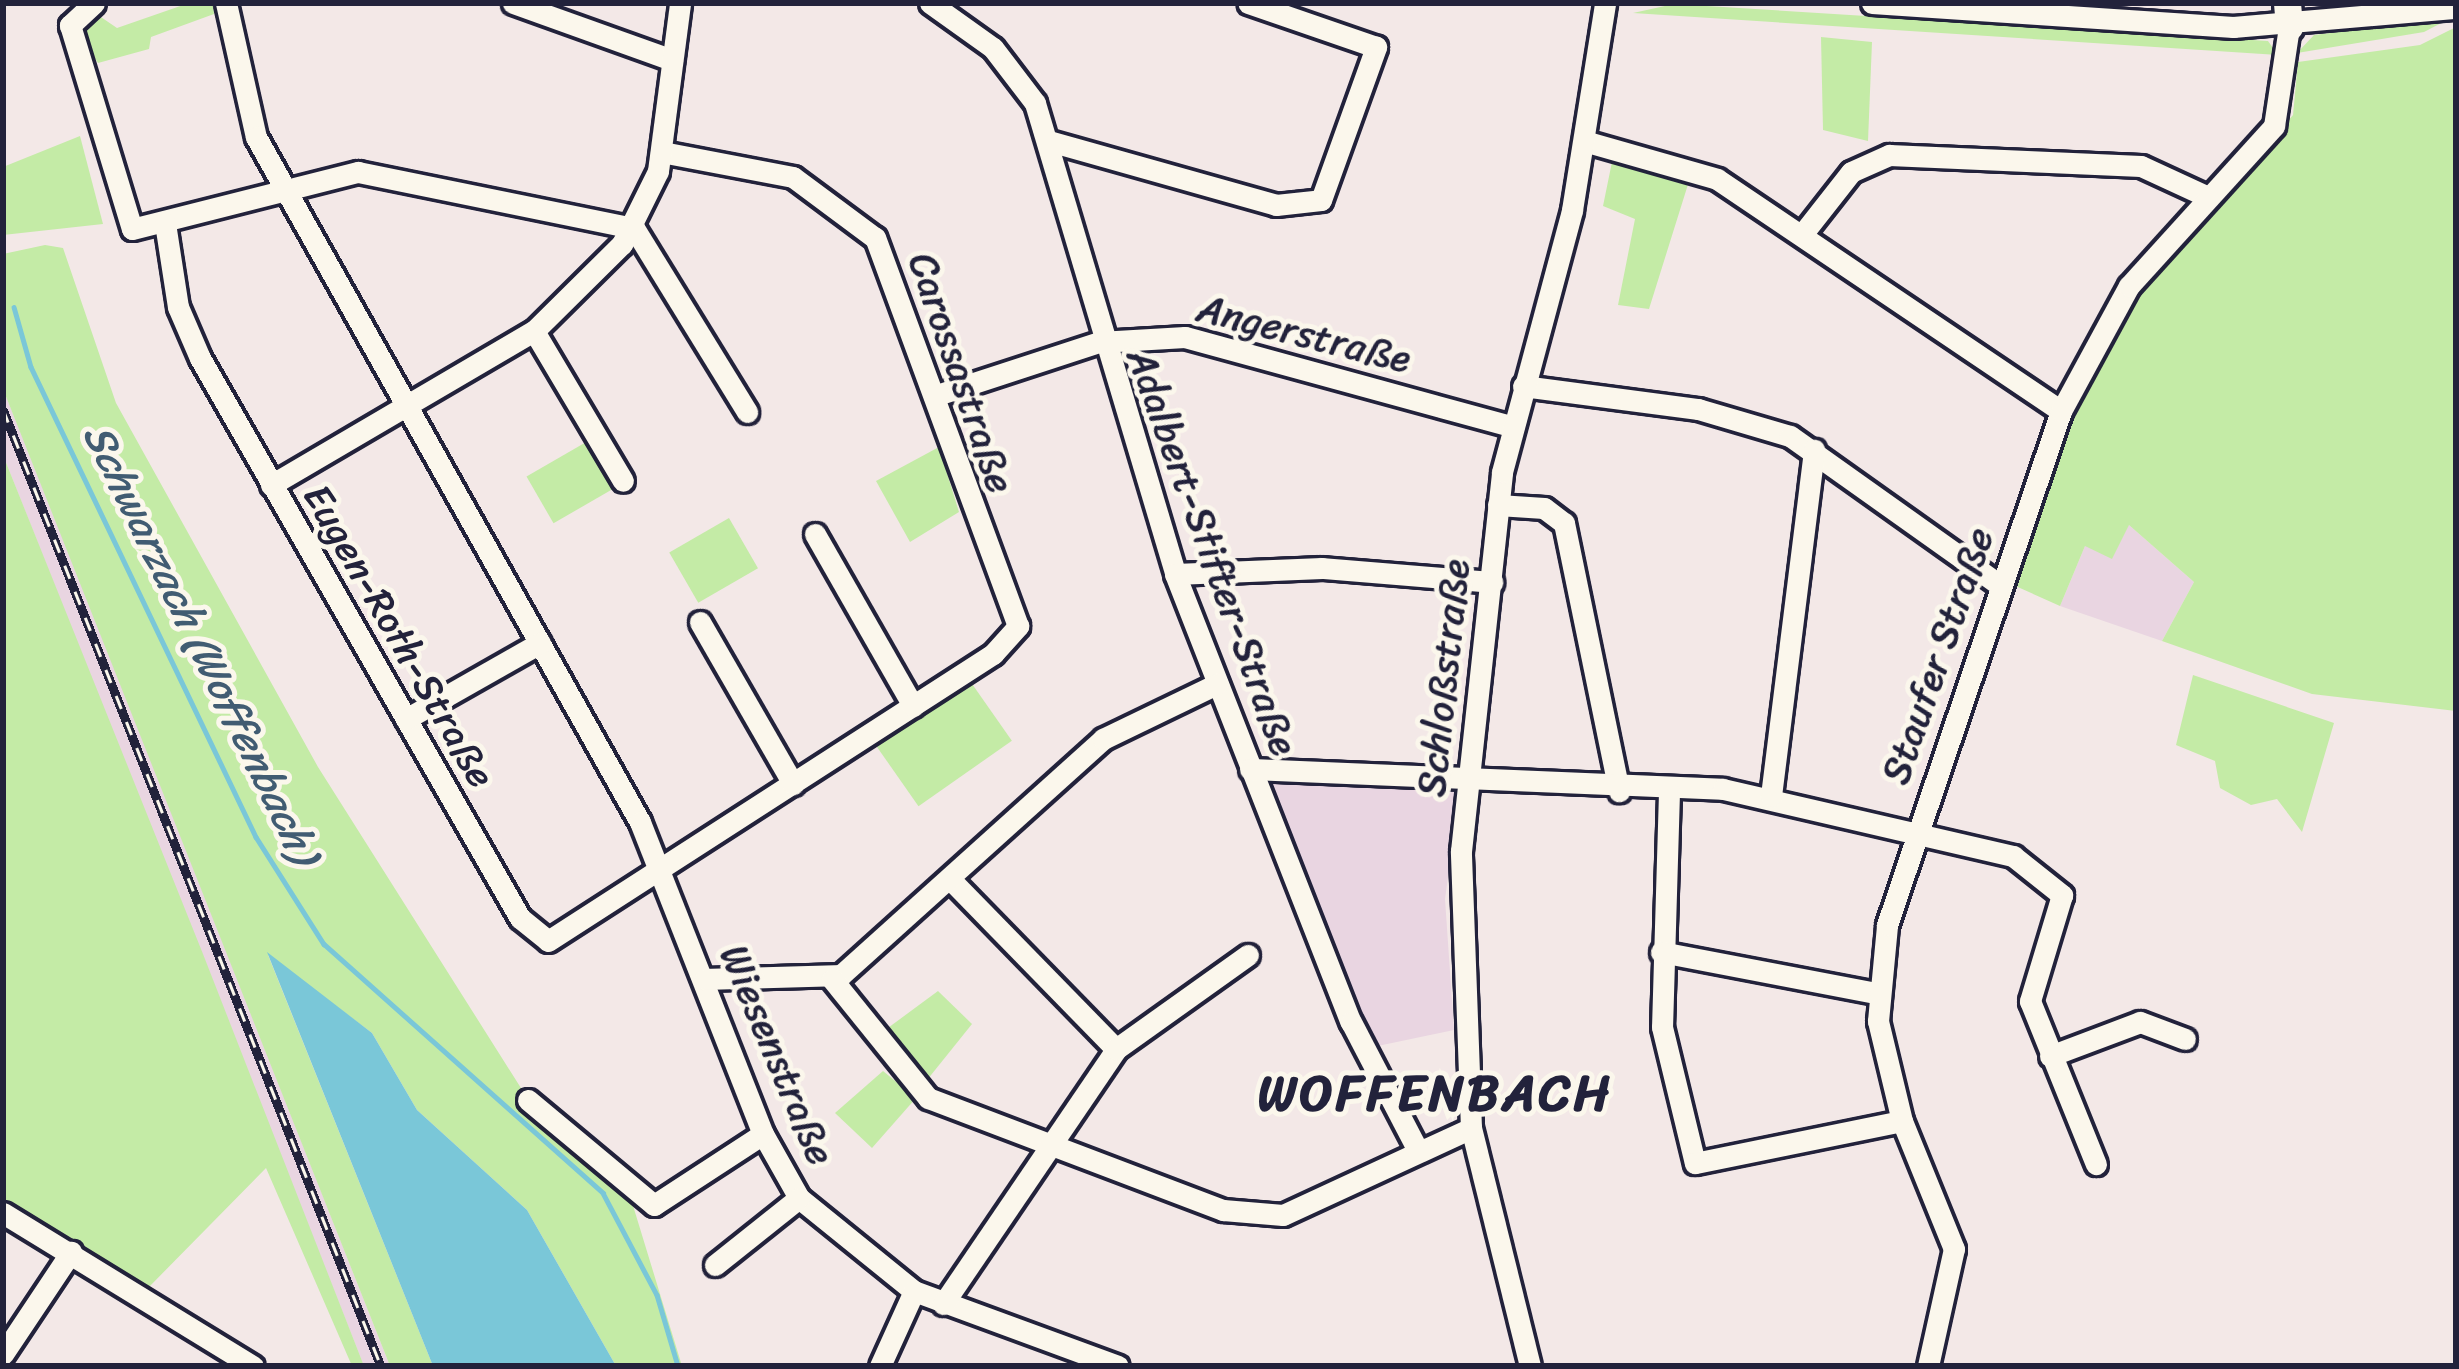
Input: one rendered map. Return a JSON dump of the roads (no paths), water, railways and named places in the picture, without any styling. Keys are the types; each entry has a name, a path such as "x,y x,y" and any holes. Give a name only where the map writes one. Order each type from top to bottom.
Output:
{"street":[{"path":"94,3 70,25 132,229 164,224 282,186 380,174 634,228 747,412"},
{"name":"Wiesenstraße","path":"226,3 238,90 282,186 662,867 763,1134 799,1198 914,1291 1118,1366"},
{"path":"513,3 671,60"},
{"path":"271,485 534,331 634,228 662,152 680,3"},
{"name":"Adalbert-Stifter-Straße","path":"930,3 1021,78 1049,141 1099,342 1174,574 1351,1022 1415,1148"},
{"path":"1049,141 1276,205 1321,200 1376,47 1248,3"},
{"name":"Schloßstraße","path":"1530,1366 1472,1128 1458,970 1468,775 1511,426 1584,142 1606,3"},
{"path":"1872,3 2288,15 2456,8"},
{"name":"Staufer Straße","path":"1928,1366 1954,1249 1902,1121 1875,993 1916,829 2061,411 2121,297 2278,117 2288,15"},
{"path":"1584,142 1691,166 1804,232 2061,411"},
{"name":"Carossastraße","path":"662,152 793,177 843,204 883,250 940,394 965,500 1018,626 913,706 662,867"},
{"path":"1804,232 1851,172 1889,155 2141,166 2207,197"},
{"name":"Eugen-Roth-Straße","path":"164,224 183,323 271,485 534,938 548,941 662,867"},
{"path":"534,331 623,482"},
{"name":"Angerstraße","path":"940,394 1099,342 1204,340 1511,426"},
{"path":"1523,386 1732,416 1814,450 2001,586"},
{"path":"1772,796 1814,450"},
{"path":"1498,505 1561,516 1619,791"},
{"path":"815,534 913,706"},
{"path":"1174,574 1322,568 1492,582"},
{"path":"700,622 793,784"},
{"path":"406,719 540,643"},
{"path":"705,980 832,980 951,880 1119,727 1217,684"},
{"path":"1250,769 1468,775 1619,791 1772,796 2013,856 2062,895 2030,1001 2096,1164"},
{"path":"1669,792 1661,952 1667,1069 1695,1163 1902,1121"},
{"path":"951,880 1116,1049"},
{"path":"1661,952 1875,993"},
{"path":"943,1304 1042,1150 1116,1049 1248,955"},
{"path":"832,980 902,1077 1042,1150 1259,1217 1305,1207 1415,1148 1472,1128"},
{"path":"2050,1056 2140,1022 2185,1039"},
{"path":"528,1100 654,1205 763,1134"},
{"path":"715,1265 799,1198"},
{"path":"3,1213 253,1366"},
{"path":"3,1354 71,1252"},
{"path":"880,1366 914,1291"}],"water":[{"path":"267,952 372,1033 417,1110 527,1210 616,1366 433,1366"}],"waterway":[{"name":"Schwarzach (Woffenbach)","path":"14,307 31,367 256,837 324,944 603,1193 657,1295 678,1366"}],"railway":[{"path":"3,409 381,1366"}],"district":[{"name":"WOFFENBACH","path":"1435,1093"}]}
